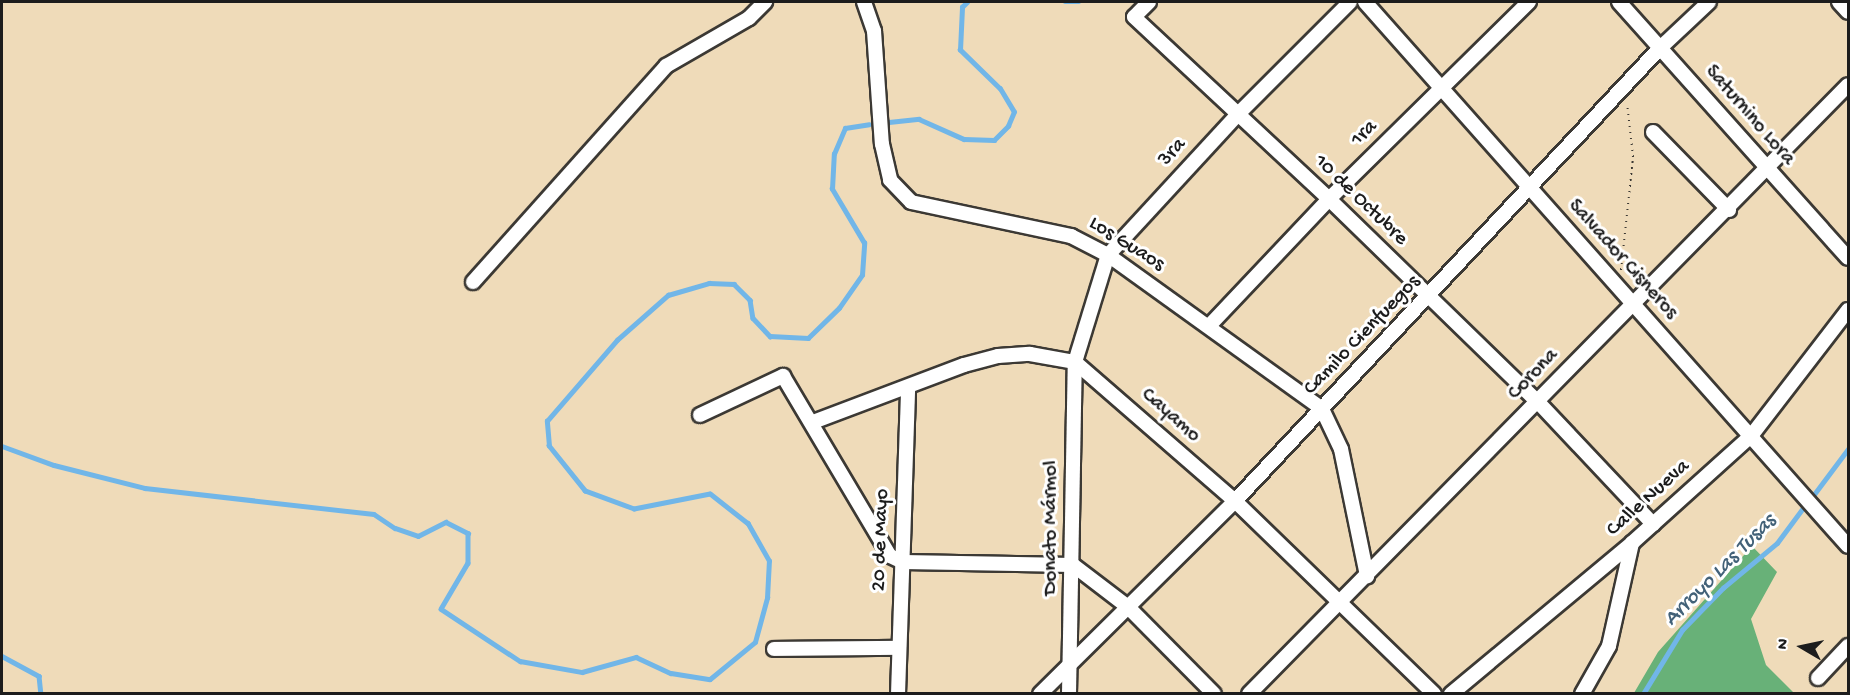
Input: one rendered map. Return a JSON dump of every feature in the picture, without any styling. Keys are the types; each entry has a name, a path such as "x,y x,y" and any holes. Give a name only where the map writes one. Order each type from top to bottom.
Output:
{"street":[{"path":"472,282 666,66 749,18 765,2"},
{"name":"Los Guaos","path":"864,2 874,31 882,144 890,180 911,202 1071,236 1108,255 1322,409 1341,448 1367,576"},
{"name":"10 de Octubre","path":"1149,2 1134,17 1329,199 1428,298 1538,402 1653,524"},
{"name":"3ra","path":"1075,362 1108,255 1238,114 1350,2"},
{"name":"Salvador Cisneros","path":"1365,2 1848,546"},
{"name":"1ra","path":"1209,326 1329,199 1529,2"},
{"name":"Saturnino Lora","path":"1618,2 1848,258"},
{"name":"Camilo Cienfuegos","path":"1040,693 1070,666 1235,501 1428,298 1660,48 1709,2"},
{"path":"1839,2 1848,12"},
{"name":"Corona","path":"1249,693 1341,603 1633,304 1768,171 1848,85"},
{"path":"1653,132 1729,210"},
{"name":"Calle Nueva","path":"1451,693 1632,543 1750,436 1848,310"},
{"path":"813,422 908,388 964,364 998,356 1030,354 1075,362"},
{"name":"Cayamo","path":"1075,362 1235,501 1434,693"},
{"name":"Donato Mármol","path":"1069,693 1075,362"},
{"path":"700,415 783,376 813,422 890,556 903,562 1073,565 1128,607 1214,693"},
{"name":"20 de Mayo","path":"898,693 908,388"},
{"path":"1582,693 1609,646 1632,543"},
{"path":"1818,678 1848,646"},
{"path":"774,649 898,648"}],"path":[{"path":"1619,288 1633,157 1624,87"}],"green space":[{"path":"1752,546 1777,572 1751,619 1766,665 1794,693 1634,693 1658,652"}],"waterway":[{"path":"889,122 919,119 964,139 994,140 1008,126 1014,112 1000,89 960,50 962,7 967,2"},
{"path":"1065,2 1079,2"},
{"path":"2,446 54,465 145,488 374,514 395,528 418,536 446,522 468,533 468,563 441,609 520,661 582,672 636,657 671,673 710,679 755,642 767,598 769,561 748,524 710,494 634,509 585,491 549,446 547,421 617,340 668,295 709,283 734,284 750,300 753,318 770,336 808,338 839,308 862,275 864,243 832,189 834,154 845,128 869,124"},
{"name":"Arroyo Las Tusas","path":"1812,497 1848,449"},
{"name":"Arroyo Las Tusas","path":"1643,694 1682,630 1723,588 1777,543 1806,504"},
{"path":"2,656 39,676 41,694"}]}
